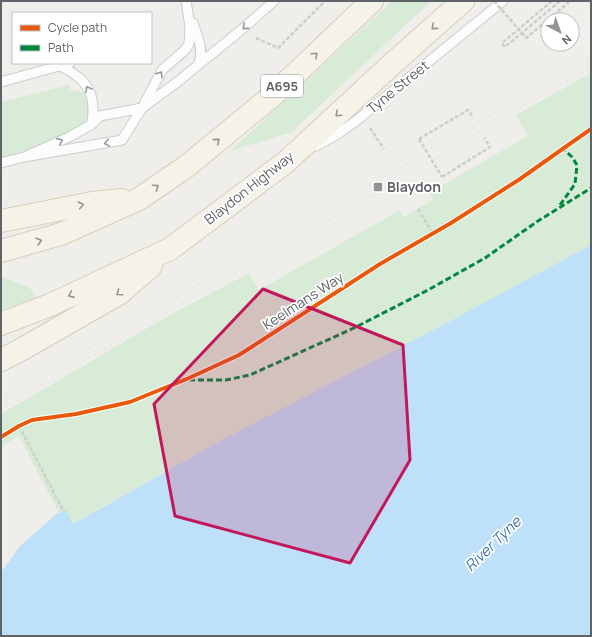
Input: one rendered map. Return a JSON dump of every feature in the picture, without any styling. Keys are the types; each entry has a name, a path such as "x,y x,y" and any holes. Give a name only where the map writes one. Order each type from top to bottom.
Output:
{"main road":[{"name":"A695","path":"1,251 62,234 139,199 187,166 272,96 372,1"},
{"name":"Blaydon Highway","path":"1,324 50,305 170,249 286,162 391,65 464,1"},
{"path":"1,221 92,203 139,199"},
{"path":"1,360 120,293 170,249"}],"lane":[{"path":"187,1 200,47 201,56 197,66"},
{"path":"1,162 122,140 142,108 162,70 185,50 189,44 190,26 187,1"},
{"path":"24,157 69,137 91,125 100,116 142,108 197,66 274,1"},
{"name":"Tyne Street","path":"286,162 336,135 362,116 503,1"},
{"path":"1,82 67,64"},
{"path":"60,66 74,73 85,83 92,98 93,104 94,118 91,125"}],"path":[{"path":"240,31 278,48 325,1"},
{"path":"494,1 526,38 568,3 566,1"},
{"path":"552,1 502,43 505,47 560,1"},
{"path":"473,117 468,110 420,139 442,177 490,147 484,138"},
{"path":"362,116 384,149"},
{"path":"418,209 433,234"},
{"path":"426,237 439,230"},
{"path":"13,430 26,423"},
{"path":"18,426 64,512"}],"highlighted area":[{"path":"263,289 403,345 410,460 350,563 175,516 154,404"}],"green space":[{"path":"392,1 431,1 292,132 230,151"},
{"path":"591,73 591,245 441,328 218,442 72,524 59,513 19,436 1,447 1,414 168,316 249,273 259,290 400,210 404,217 433,200 429,193 528,136 516,115"},
{"path":"69,85 70,90 90,93 94,118 69,137 1,159 1,102"},
{"path":"1,277 30,288 36,298 1,310"}],"water":[{"name":"River Tyne","path":"591,245 591,636 1,636 1,572 20,546 56,514 66,510 73,524 218,442 441,326"}],"railway":[{"path":"1,399 591,57"},
{"path":"1,409 591,68"}],"marked path":[{"path":"560,205 575,184 577,165 572,157 563,149"},
{"path":"189,380 226,380 250,375 354,328 428,290 485,258 538,221 591,188"}],"cycle path":[{"name":"Keelmans Way","path":"1,437 32,420 76,414 130,402 189,378 239,355 380,264 451,223 520,179 591,129"}],"place":[{"name":"Blaydon","path":"378,187"}]}
